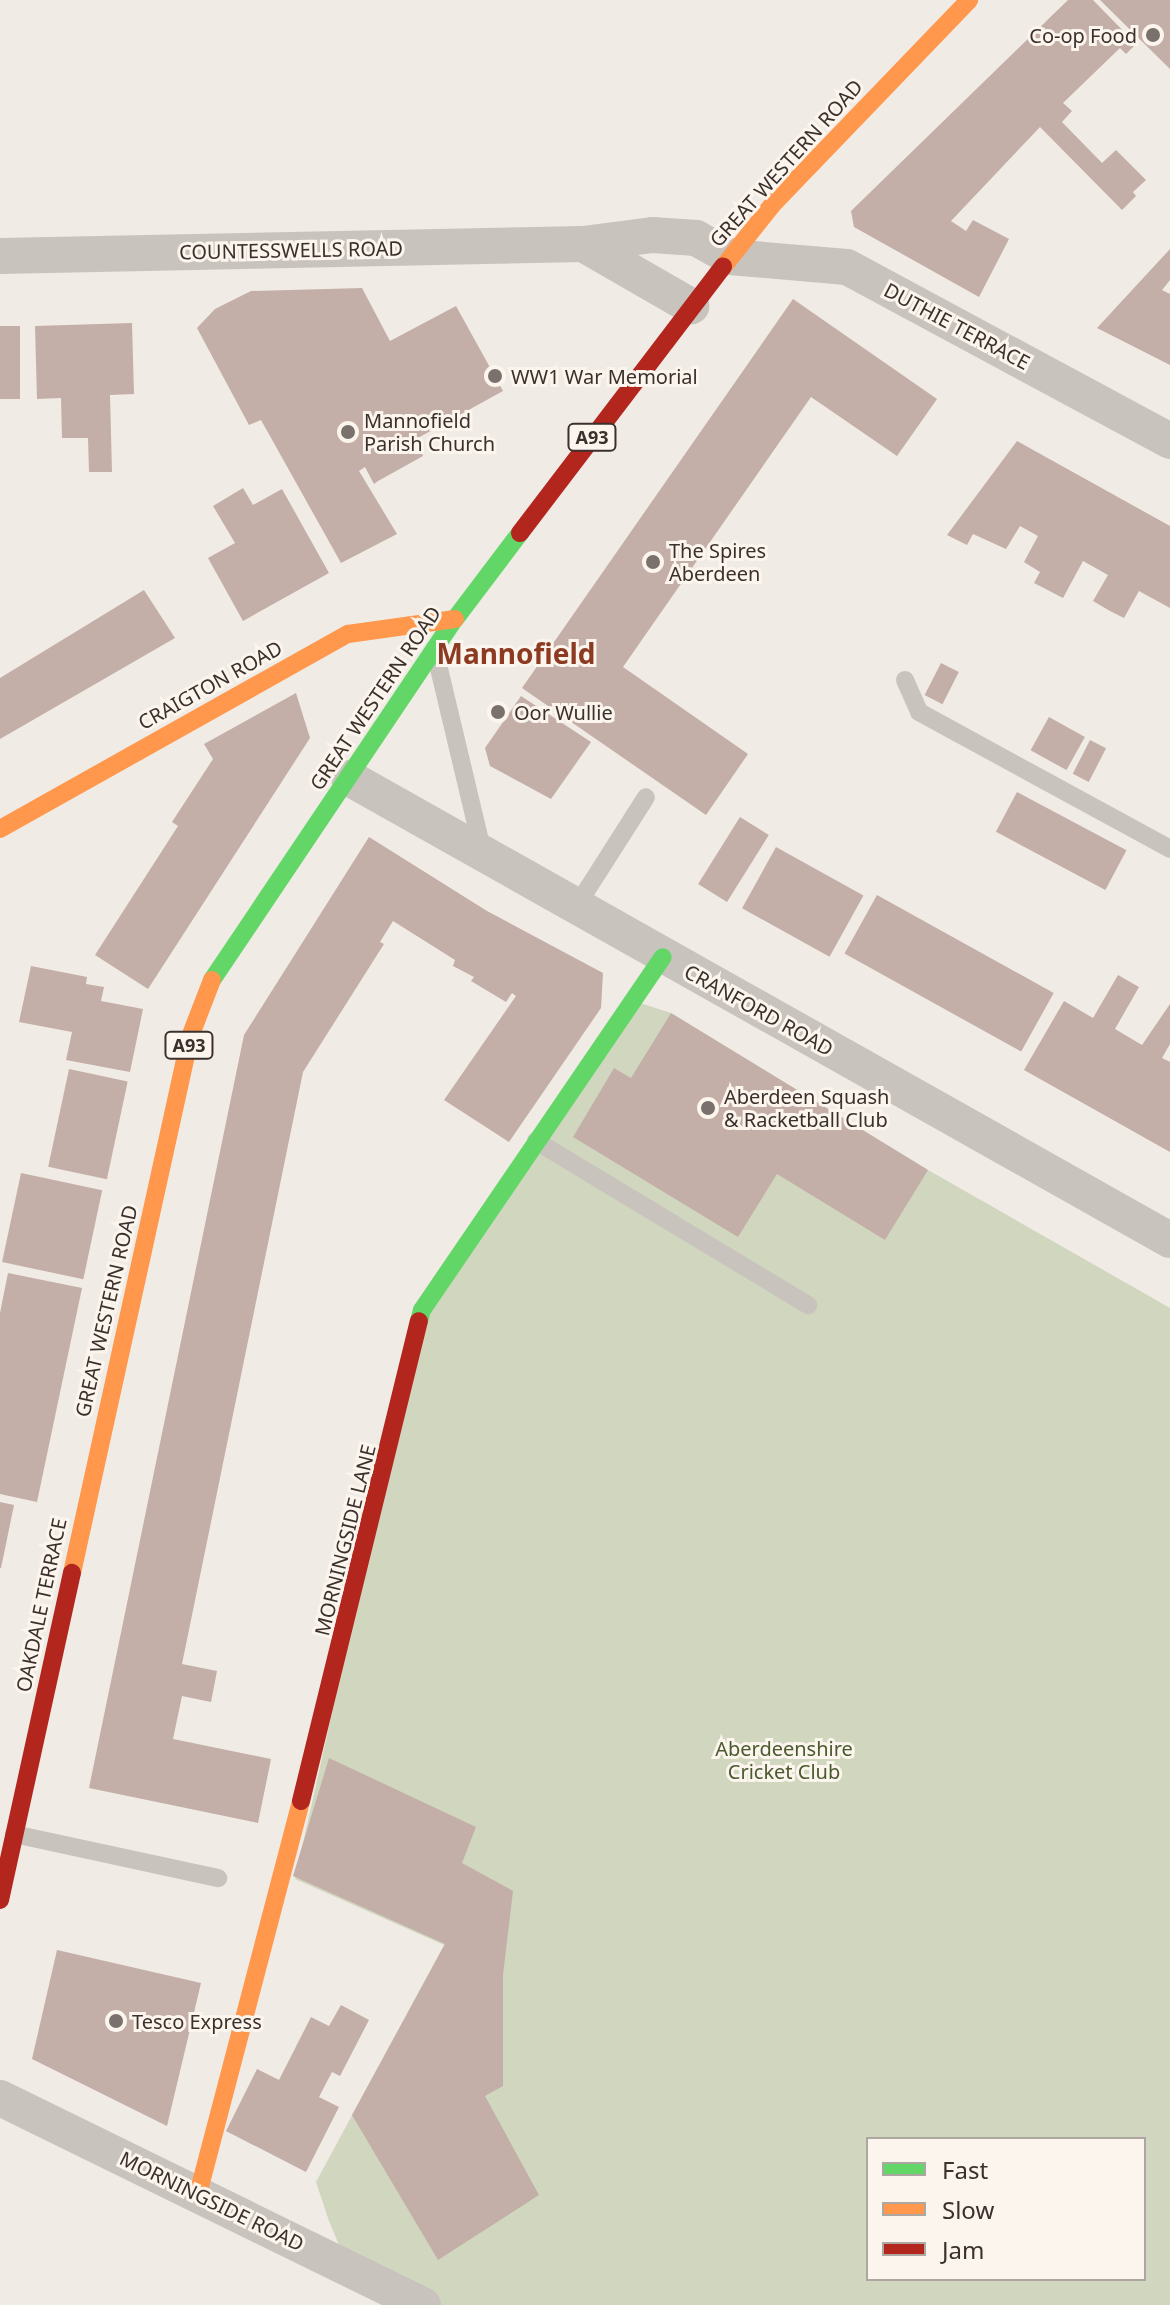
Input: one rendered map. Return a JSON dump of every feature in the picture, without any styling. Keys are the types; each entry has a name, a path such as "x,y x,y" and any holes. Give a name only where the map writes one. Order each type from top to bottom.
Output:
{"main road":[{"name":"GREAT WESTERN ROAD","path":"84,1507 190,1037 204,1000 235,943 455,619 691,306 773,204 969,0"},
{"name":"CRAIGTON ROAD","path":"0,829 348,634 455,619"},
{"name":"MORNINGSIDE LANE","path":"198,2194 351,1611 422,1310 663,957"},
{"name":"OAKDALE TERRACE","path":"0,1900 84,1507"}],"street":[{"name":"COUNTESSWELLS ROAD","path":"0,256 583,244 652,235 696,238 730,257"},
{"path":"583,244 691,306"},
{"name":"DUTHIE TERRACE","path":"730,257 847,267 1170,441"},
{"name":"CRANFORD ROAD","path":"349,778 1170,1240"},
{"name":"MORNINGSIDE ROAD","path":"0,2098 423,2305"}],"lane":[{"path":"435,649 484,855"},
{"path":"905,680 919,712 1170,849"},
{"path":"576,907 646,797"},
{"path":"536,1141 808,1305"},
{"path":"14,1834 218,1878"}],"green space":[{"name":"Aberdeenshire Cricket Club","path":"634,1001 671,1013 928,1170 1170,1308 1170,2305 423,2305 349,2269 316,2182 444,1945 295,1879 422,1310"}],"building":[{"path":"1068,0 1093,0 1136,44 1126,54 1120,48 1063,103 1072,111 1062,122 1102,163 1116,150 1146,180 1133,192 1136,196 1122,210 1040,127 951,221 966,231 973,220 1009,239 979,297 854,227 851,211"},
{"name":"Co-op Food","path":"1100,0 1170,0 1170,69"},
{"path":"1170,249 1170,280 1162,290 1170,294 1170,365 1097,328"},
{"name":"Mannofield Parish Church","path":"362,288 390,341 456,306 503,391 416,439 423,456 374,484 365,467 359,471 397,534 341,563 261,420 249,425 197,328 215,309 251,291"},
{"name":"The Spires Aberdeen","path":"793,299 937,399 897,456 811,397 623,667 748,754 706,815 522,688"},
{"path":"132,323 134,394 110,395 112,472 89,472 88,438 62,438 61,398 37,399 35,326"},
{"path":"0,326 20,326 20,399 0,399"},
{"path":"1017,441 1170,526 1170,608 1139,591 1124,618 1110,611 1093,601 1108,575 1083,561 1063,598 1034,583 1040,572 1024,562 1038,536 1020,526 1006,549 973,534 967,545 947,535"},
{"path":"243,488 253,505 282,489 329,573 243,621 208,558 235,543 213,506"},
{"path":"144,590 175,638 0,739 0,678"},
{"path":"941,663 959,672 942,704 925,695"},
{"path":"296,693 310,738 148,989 95,955 178,826 172,822 213,759 204,744"},
{"path":"521,696 591,742 551,799 490,766 485,748"},
{"path":"1049,717 1085,737 1066,770 1031,750"},
{"path":"1090,740 1106,748 1089,782 1073,774"},
{"path":"1017,792 1126,850 1105,890 996,832"},
{"path":"740,817 769,835 727,902 698,884"},
{"path":"369,837 487,911 603,973 601,1008 509,1142 444,1100 516,996 512,993 506,1002 471,981 474,977 453,966 455,960 393,921 380,942 384,944 303,1072 182,1664 217,1671 211,1702 182,1696 173,1739 271,1759 258,1823 89,1788 244,1035"},
{"path":"776,847 863,895 830,957 742,908"},
{"path":"877,895 1054,993 1021,1052 845,954"},
{"path":"31,966 87,977 86,984 104,987 101,1001 143,1009 130,1072 66,1060 72,1032 19,1022"},
{"path":"1118,975 1139,987 1115,1029 1142,1045 1170,1004 1170,1044 1162,1058 1170,1062 1170,1152 1024,1070 1064,1001 1093,1018"},
{"name":"Aberdeen Squash & Racketball Club","path":"671,1013 928,1170 885,1240 777,1174 738,1237 573,1137 614,1068 631,1078"},
{"path":"69,1069 128,1081 107,1179 48,1167"},
{"path":"21,1173 102,1190 83,1279 2,1262"},
{"path":"8,1273 82,1288 37,1502 0,1494 0,1313"},
{"path":"0,1502 14,1505 1,1568 0,1568"},
{"path":"329,1758 476,1827 462,1863 513,1891 503,1975 503,2086 485,2096 539,2195 438,2260 352,2115 445,1944 293,1876"},
{"name":"Tesco Express","path":"57,1950 201,1983 167,2126 32,2059"},
{"path":"341,2005 369,2020 340,2076 332,2072 319,2097 339,2107 306,2172 226,2131 257,2069 279,2080 311,2017 329,2026"}],"traffic: fast":[{"path":"212,980 455,619 520,533"},
{"path":"419,1321 422,1310 663,957"}],"traffic: slow":[{"path":"723,267 773,204 969,0"},
{"path":"0,829 348,634 455,619"},
{"path":"72,1573 190,1037 212,980"},
{"path":"198,2194 301,1801"}],"traffic: jam":[{"path":"520,533 723,267"},
{"path":"301,1801 419,1321"},
{"path":"0,1900 72,1573"}],"place":[{"name":"Co-op Food","path":"1153,35"},
{"name":"WW1 War Memorial","path":"495,376"},
{"name":"Mannofield Parish Church","path":"348,432"},
{"name":"The Spires Aberdeen","path":"653,562"},
{"name":"Oor Wullie","path":"498,712"},
{"name":"Aberdeen Squash & Racketball Club","path":"708,1108"},
{"name":"Tesco Express","path":"116,2021"}],"district":[{"name":"Mannofield","path":"516,653"}]}
